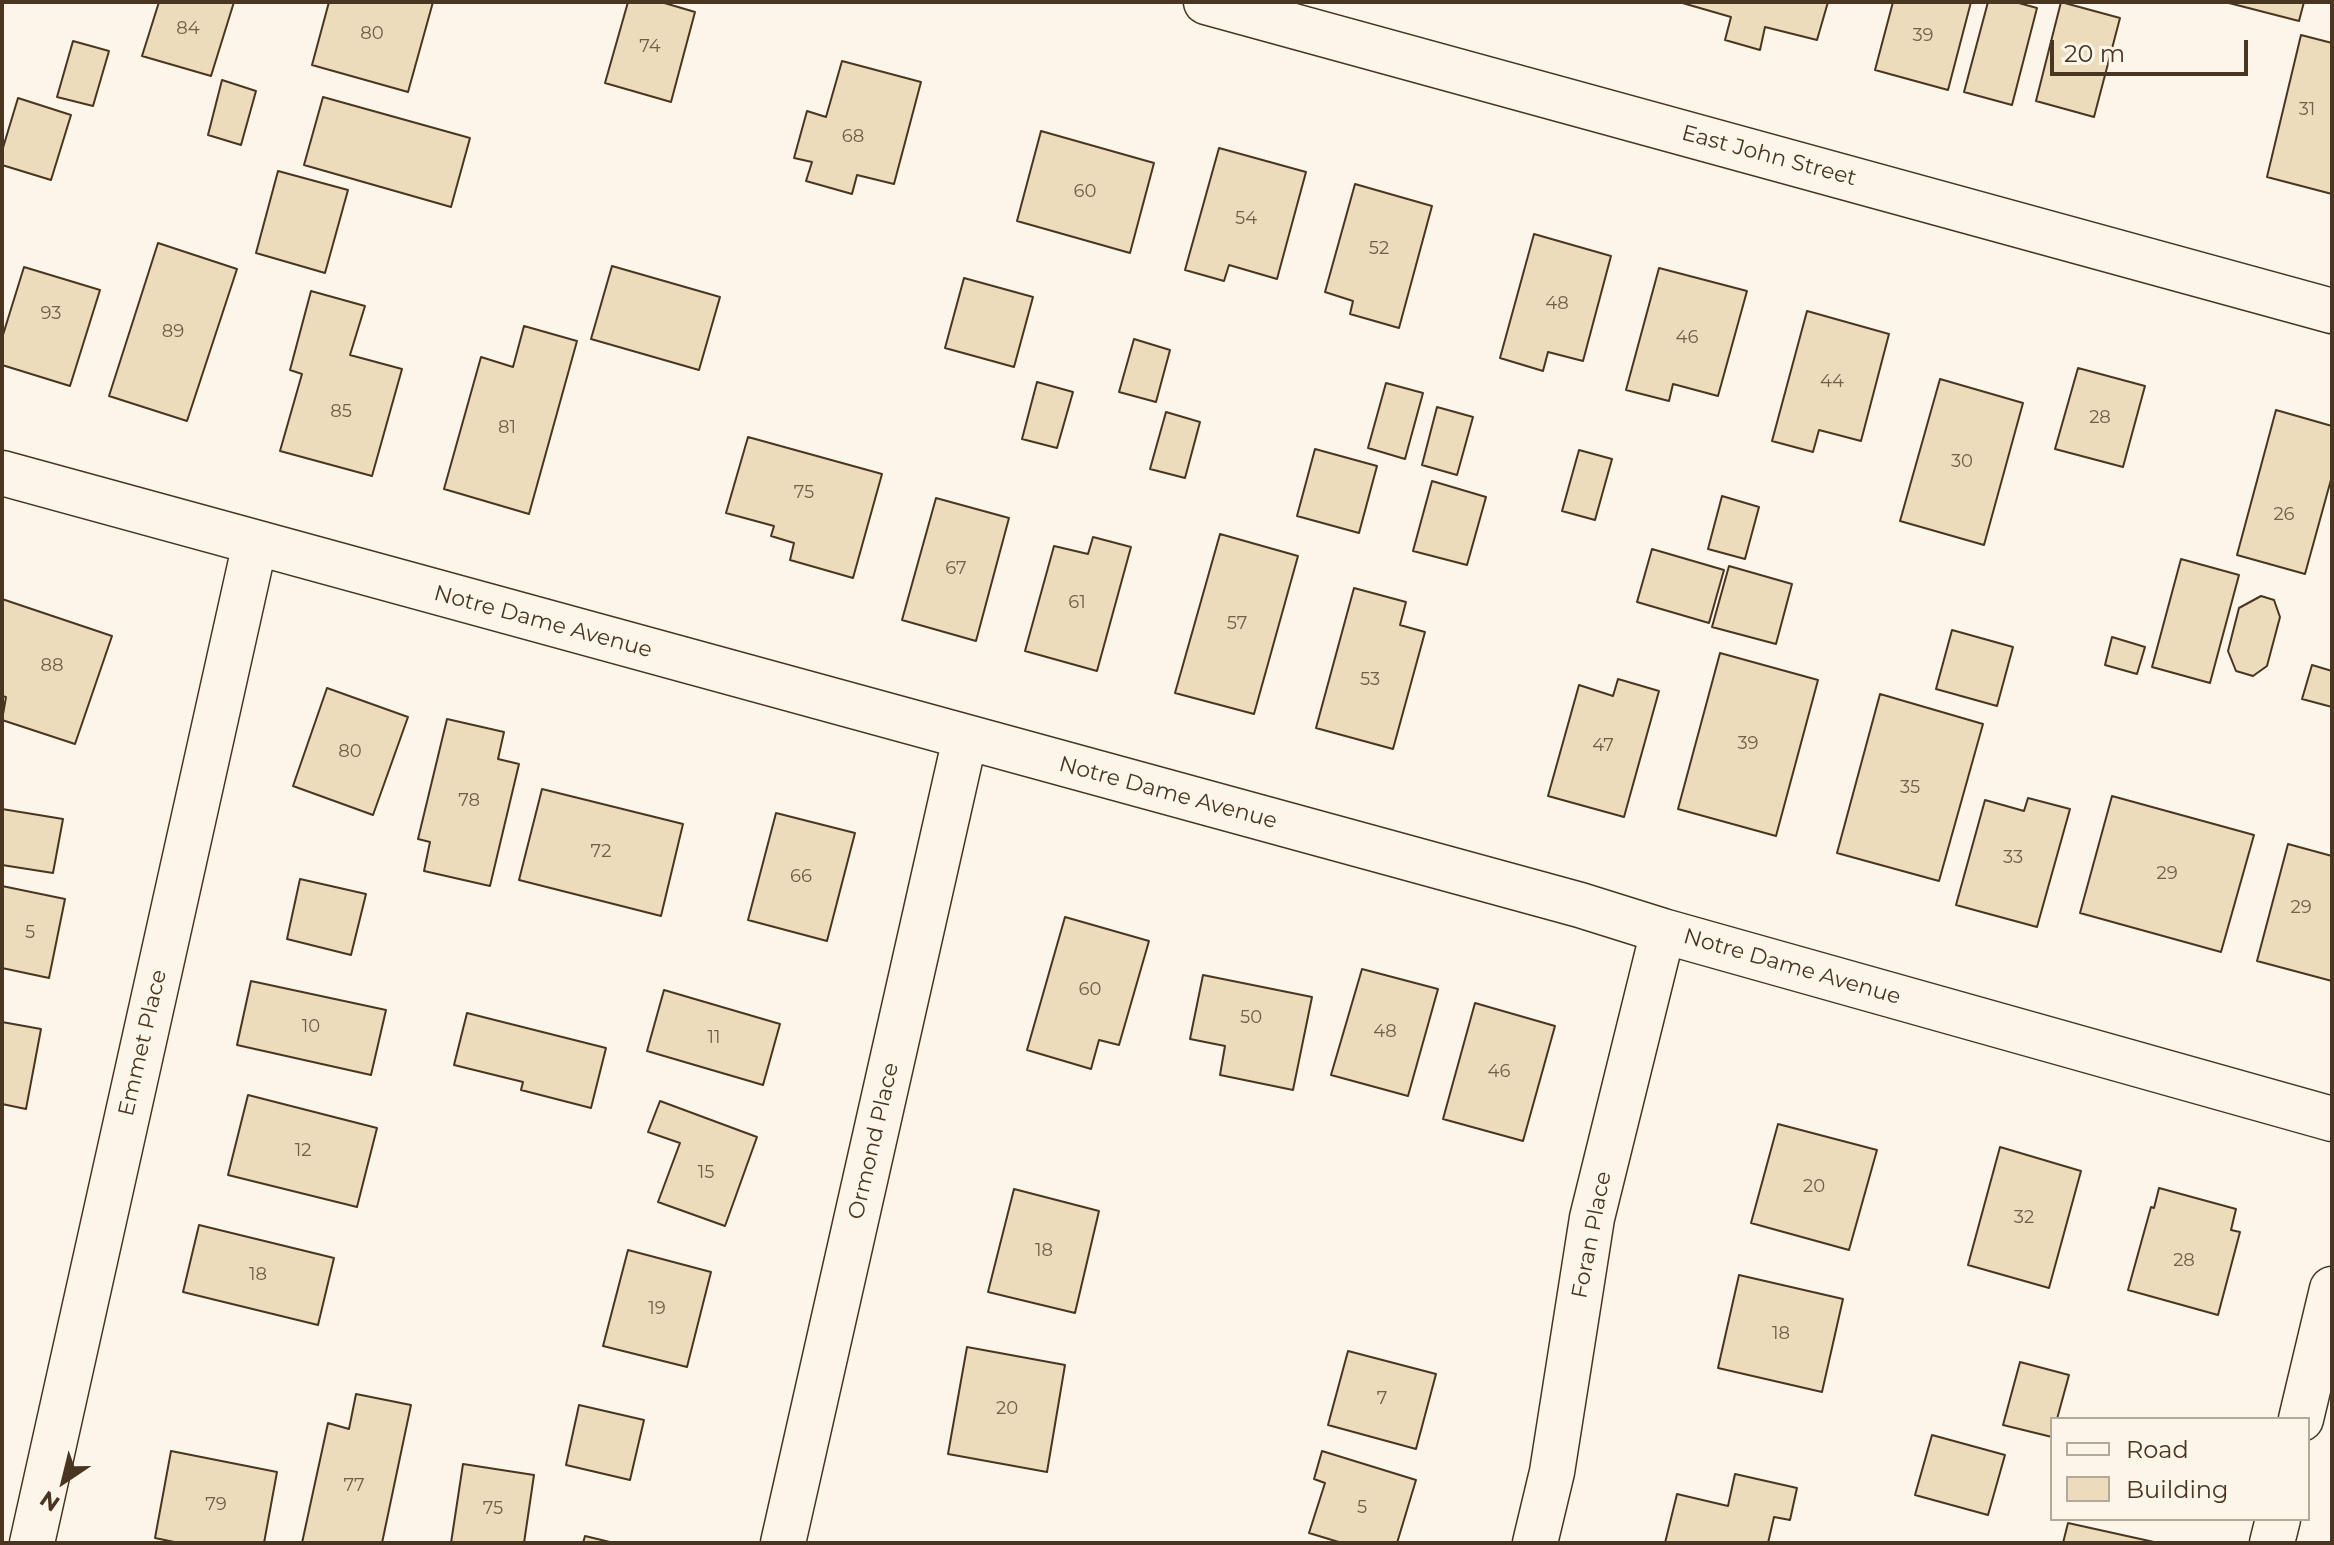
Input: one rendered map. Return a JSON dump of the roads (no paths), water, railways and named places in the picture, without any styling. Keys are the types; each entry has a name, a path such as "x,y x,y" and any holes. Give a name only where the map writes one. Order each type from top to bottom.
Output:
{"street":[{"name":"East John Street","path":"1206,2 2332,311"},
{"name":"Notre Dame Avenue","path":"2,473 1580,905 2332,1119"},
{"name":"Emmet Place","path":"32,1543 255,543"},
{"name":"Ormond Place","path":"783,1543 965,738"},
{"name":"Foran Place","path":"1535,1543 1552,1472 1592,1218 1663,931"},
{"path":"2301,1417 2332,1289"},
{"path":"2272,1543 2278,1521"}]}
